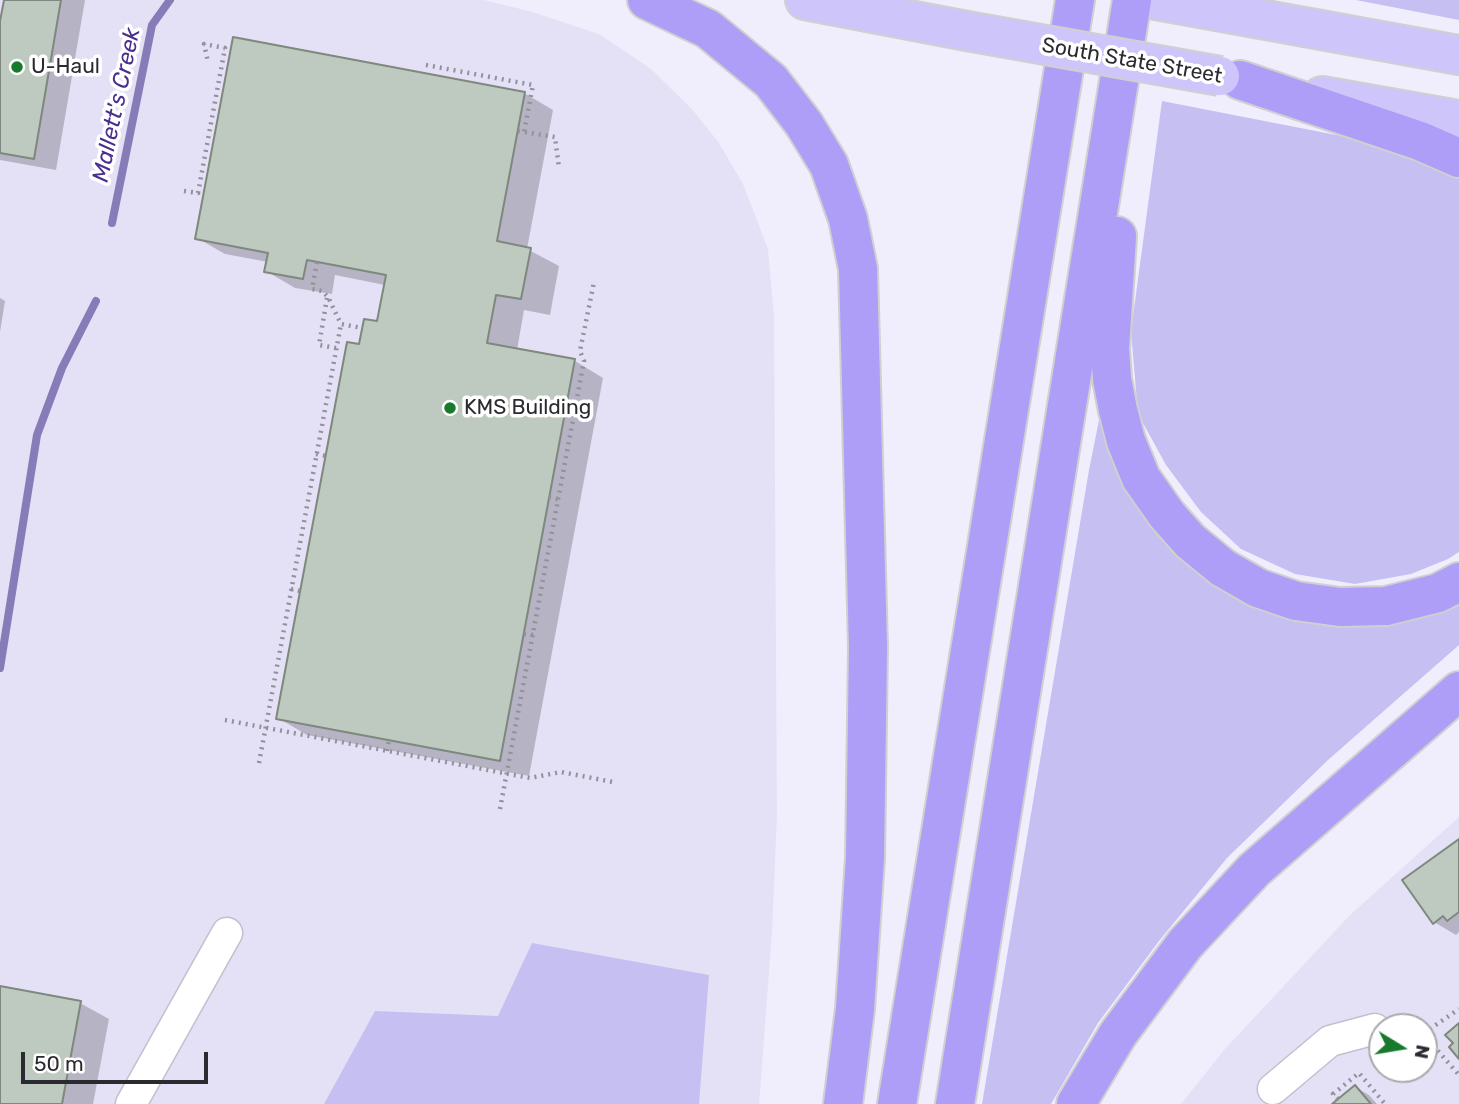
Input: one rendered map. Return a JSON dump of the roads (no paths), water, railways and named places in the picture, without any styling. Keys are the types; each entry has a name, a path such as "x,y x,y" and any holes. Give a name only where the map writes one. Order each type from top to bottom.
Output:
{"highway":[{"path":"647,0 708,29 750,63 779,92 804,124 829,165 848,219 858,269 868,647 865,859 855,1009 843,1104"},
{"path":"897,1104 1075,0"},
{"path":"955,1104 1132,0"},
{"path":"1154,0 1115,256 1110,349 1118,410 1126,441 1141,478 1167,515 1190,541 1223,568 1258,588 1296,601 1340,607 1386,606 1438,593 1459,582"},
{"path":"1230,78 1420,141 1459,158"},
{"path":"1076,1104 1118,1034 1194,935 1254,870 1459,691"}],"main road":[{"name":"South State Street","path":"806,0 1459,120"},
{"path":"1154,0 1459,55"}],"lane":[{"path":"131,1104 227,933"},
{"path":"1273,1089 1329,1041 1368,1031"}],"waterway":[{"name":"Mallett's Creek","path":"112,223 152,25 170,0"},
{"name":"Mallett's Creek","path":"0,668 37,435 62,368 96,301"}],"place":[{"name":"U-Haul","path":"17,67"},
{"name":"KMS Building","path":"450,408"}]}
